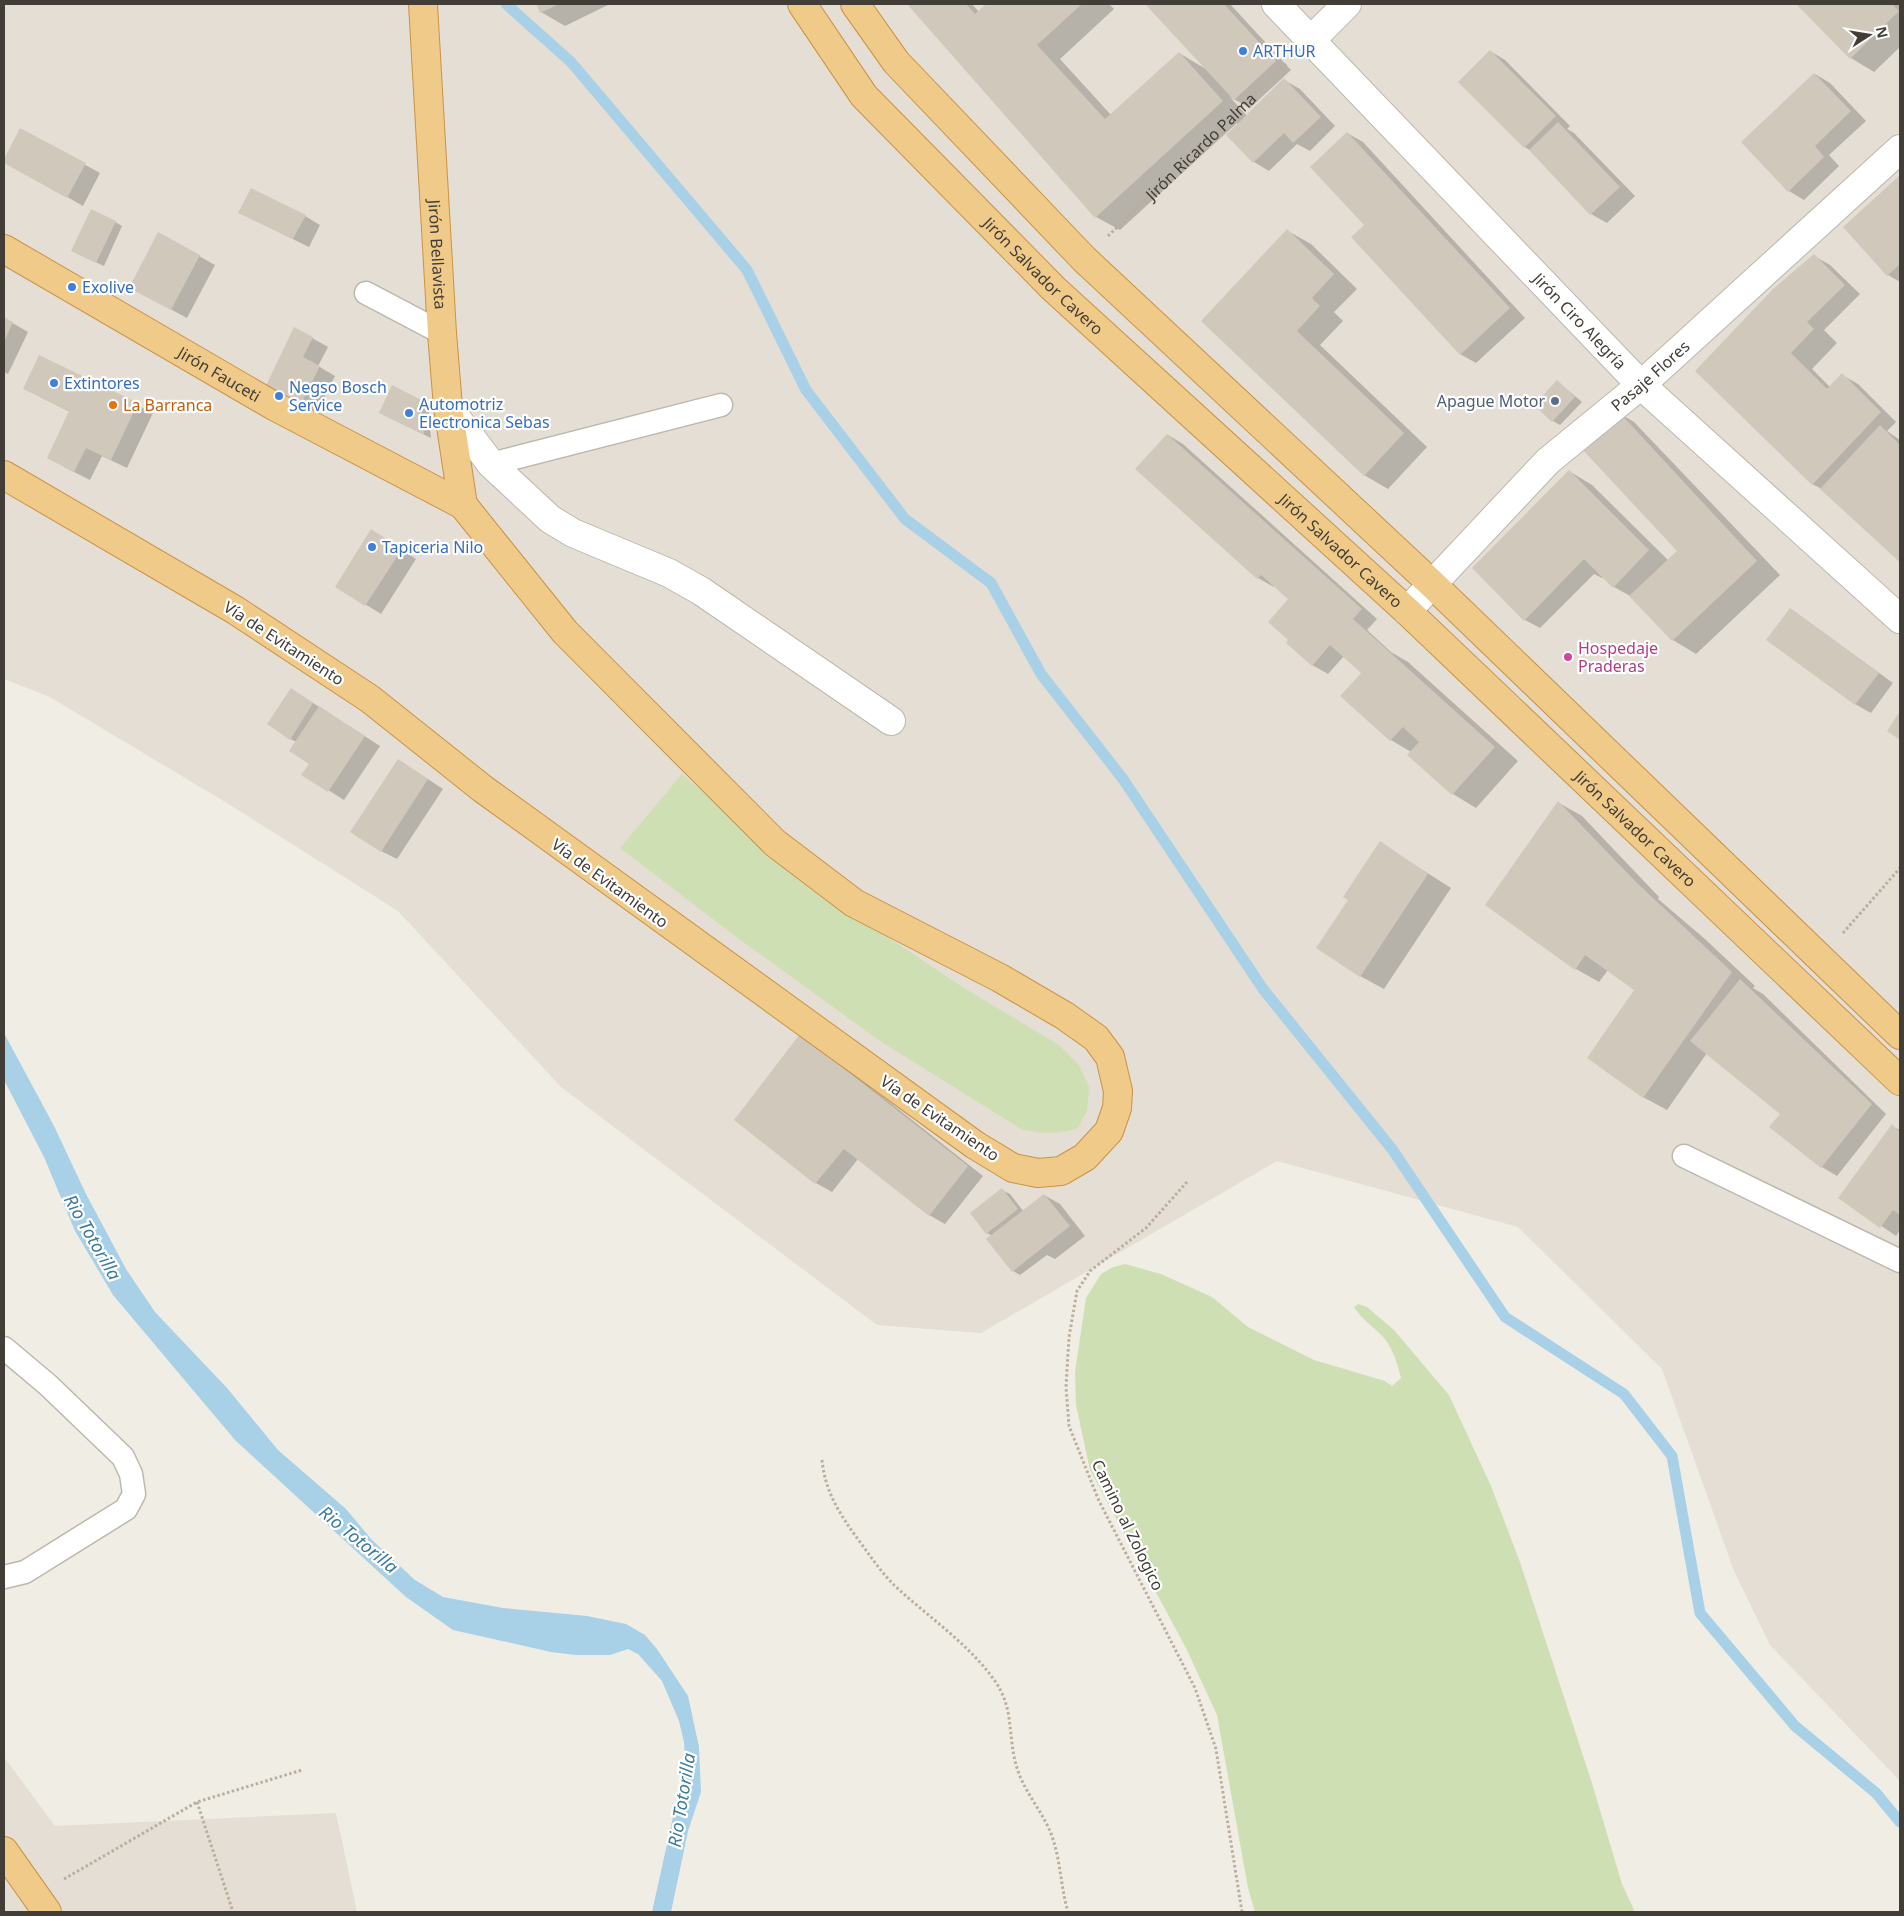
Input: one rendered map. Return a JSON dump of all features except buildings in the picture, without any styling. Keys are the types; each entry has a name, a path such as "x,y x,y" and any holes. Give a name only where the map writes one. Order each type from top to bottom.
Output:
{"highway":[{"name":"Jirón Bellavista","path":"423,4 448,408 464,505"},
{"name":"Jirón Salvador Cavero","path":"802,4 864,96 1054,289 1407,611 1900,1081"},
{"path":"855,4 896,62 1084,259 1431,583 1900,1036"},
{"name":"Jirón Fauceti","path":"4,250 274,406 464,505"},
{"name":"Vía de Evitamiento","path":"4,475 235,610 370,699 498,800 975,1146 1013,1168 1038,1173 1061,1171 1085,1157 1109,1131 1117,1108 1118,1091 1110,1057 1096,1038 1066,1016 1000,978 854,903 775,842 565,632 464,505"},
{"path":"1719,908 1744,884"},
{"path":"4,1851 43,1905"}],"street":[{"name":"Jirón Ciro Alegría","path":"1276,4 1641,385 1900,619"},
{"path":"1311,40 1348,4"},
{"name":"Pasaje Flores","path":"1407,611 1431,583 1548,461 1641,385 1900,149"},
{"path":"448,408 491,464 558,524 572,533 670,573 701,590 891,721"}],"lane":[{"path":"366,293 442,333"},
{"path":"491,464 721,405"},
{"path":"1684,1156 1900,1261"},
{"path":"4,1348 48,1385 123,1457 132,1474 134,1494 126,1510 25,1572 4,1577"}],"path":[{"name":"Jirón Ricardo Palma","path":"1084,259 1311,40"},
{"path":"1821,958 1900,868"},
{"name":"Camino al Zologico","path":"1187,1182 1146,1228 1090,1271 1077,1291 1069,1337 1066,1387 1070,1426 1099,1501 1195,1688 1216,1749 1242,1912"},
{"path":"822,1460 823,1477 831,1500 867,1552 893,1584 954,1636 995,1681 1008,1703 1011,1741 1017,1768 1050,1830 1058,1854 1068,1912"},
{"path":"43,1905 64,1879 197,1802 302,1770"},
{"path":"197,1802 233,1912"}],"shaded area":[{"path":"4,4 1900,4 1900,1781 1770,1645 1734,1571 1662,1369 1518,1227 1277,1161 981,1333 877,1325 561,1087 398,911 227,803 50,697 4,679"},
{"path":"4,1757 55,1826 336,1813 357,1912 4,1912"}],"green space":[{"path":"682,774 811,886 964,988 1059,1045 1079,1065 1089,1087 1087,1111 1078,1128 1050,1133 1023,1130 880,1041 735,936 620,848"},
{"path":"1125,1264 1161,1274 1212,1297 1248,1327 1314,1360 1385,1381 1392,1386 1401,1378 1393,1352 1384,1338 1364,1320 1354,1307 1358,1304 1367,1307 1394,1330 1449,1395 1491,1486 1520,1562 1591,1780 1622,1884 1635,1912 1255,1912 1248,1888 1217,1715 1186,1648 1090,1470 1076,1405 1075,1372 1086,1298 1101,1274 1113,1267"}],"water":[{"name":"Rio Totorilla","path":"4,1033 54,1126 86,1194 126,1269 155,1312 227,1388 278,1450 346,1509 372,1540 415,1580 443,1597 503,1608 587,1616 626,1624 645,1635 657,1649 688,1696 699,1747 701,1792 688,1831 671,1912 652,1912 685,1760 684,1742 679,1721 662,1681 638,1654 628,1649 610,1655 576,1655 551,1652 453,1630 406,1597 235,1440 113,1295 75,1231 44,1157 4,1080"}],"waterway":[{"path":"506,4 571,62 747,270 806,390 905,519 991,583 1041,674 1123,779 1263,989 1392,1149 1505,1317 1624,1394 1672,1456 1700,1613 1795,1726 1876,1793 1900,1822"}],"place":[{"name":"ARTHUR","path":"1243,51"},
{"name":"Exolive","path":"72,287"},
{"name":"Extintores","path":"54,383"},
{"name":"Negso Bosch Service","path":"279,396"},
{"name":"Apague Motor","path":"1555,401"},
{"name":"La Barranca","path":"113,405"},
{"name":"Automotriz Electronica Sebas","path":"409,413"},
{"name":"Tapiceria Nilo","path":"372,547"},
{"name":"Hospedaje Praderas","path":"1568,657"}]}
